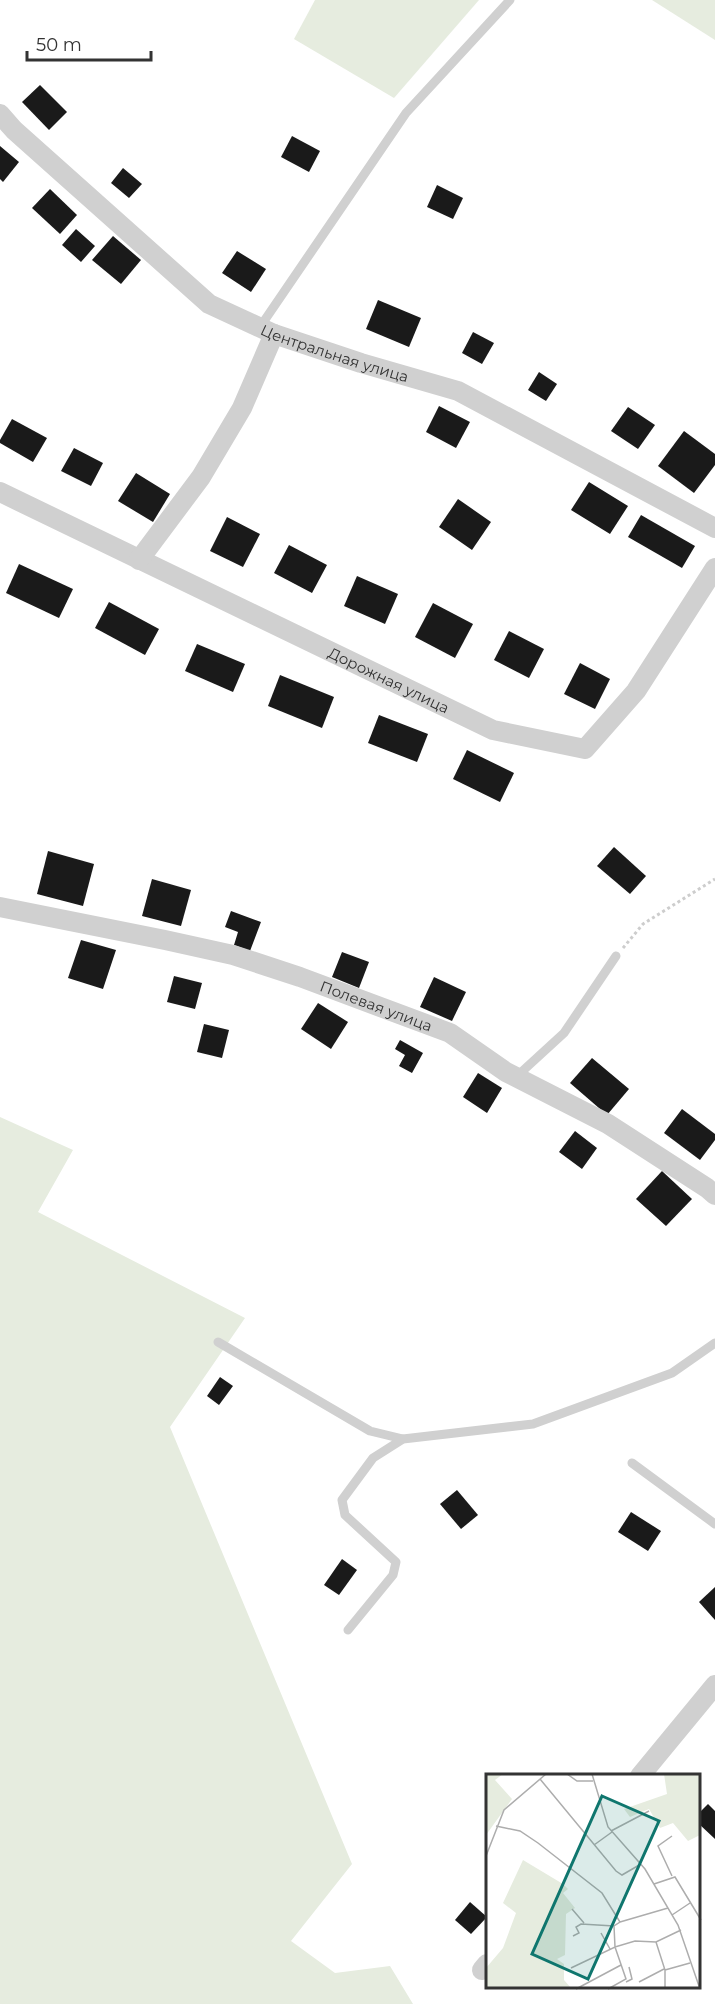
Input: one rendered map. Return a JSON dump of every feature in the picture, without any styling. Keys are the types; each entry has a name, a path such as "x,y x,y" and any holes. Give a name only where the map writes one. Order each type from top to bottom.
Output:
{"street":[{"name":"Центральная улица","path":"0,114 14,130 209,304 267,331 361,363 458,391 715,528"},
{"path":"139,560 201,477 242,408 267,331"},
{"name":"Дорожная улица","path":"0,492 493,730 585,749 636,692 715,568"},
{"name":"Полевая улица","path":"0,907 233,955 300,977 450,1033 516,1077 608,1124 715,1195"},
{"path":"642,1774 715,1685"}],"lane":[{"path":"267,331 406,113 510,0"},
{"path":"516,1077 564,1033 616,956"},
{"path":"218,1342 370,1431 403,1439 533,1424 672,1373 715,1343"},
{"path":"348,1630 393,1575 396,1562 345,1515 342,1500 373,1458 403,1439"},
{"path":"632,1463 715,1524"}],"path":[{"path":"616,956 643,924 715,879"}],"shaded area":[{"path":"315,0 479,0 394,98 294,39"},
{"path":"652,0 715,0 715,40"},
{"path":"0,1117 73,1150 38,1212 245,1318 170,1427 352,1864 291,1941 335,1973 390,1966 413,2004 0,2004"}],"building":[{"path":"40,85 67,112 49,130 22,102"},
{"path":"292,136 320,151 309,172 281,157"},
{"path":"0,146 19,162 3,182 0,179"},
{"path":"123,168 142,184 129,198 111,183"},
{"path":"437,185 463,198 453,219 427,207"},
{"path":"50,189 77,215 60,234 32,208"},
{"path":"76,229 95,246 81,262 62,245"},
{"path":"113,236 141,260 121,284 92,260"},
{"path":"237,251 266,269 251,292 222,273"},
{"path":"378,300 421,318 409,347 366,329"},
{"path":"473,332 494,343 482,364 462,353"},
{"path":"539,372 557,384 546,401 528,390"},
{"path":"439,406 470,422 456,448 426,432"},
{"path":"628,407 655,425 638,449 611,431"},
{"path":"12,419 47,438 33,462 0,443"},
{"path":"684,431 715,454 715,465 694,493 658,466"},
{"path":"74,448 103,463 91,486 61,471"},
{"path":"136,473 170,494 153,522 118,501"},
{"path":"589,482 628,506 610,534 571,510"},
{"path":"458,499 491,522 472,550 439,527"},
{"path":"641,515 695,546 682,568 628,537"},
{"path":"227,517 260,534 243,567 210,551"},
{"path":"289,545 327,565 312,593 274,573"},
{"path":"19,564 73,589 59,618 6,593"},
{"path":"357,576 398,594 385,624 344,606"},
{"path":"109,602 159,629 145,655 95,628"},
{"path":"433,603 473,624 455,658 415,637"},
{"path":"509,631 544,649 529,678 494,660"},
{"path":"197,644 245,664 233,692 185,671"},
{"path":"580,663 610,679 595,709 564,694"},
{"path":"280,675 334,697 322,728 268,706"},
{"path":"379,715 428,734 417,762 368,743"},
{"path":"467,750 514,773 500,802 453,779"},
{"path":"614,847 646,876 630,894 597,866"},
{"path":"48,851 94,864 83,906 37,894"},
{"path":"152,879 191,890 181,926 142,916"},
{"path":"231,911 261,922 250,951 234,945 238,932 225,927"},
{"path":"81,940 116,950 103,989 68,978"},
{"path":"342,952 369,962 359,988 332,977"},
{"path":"174,976 202,983 195,1009 167,1002"},
{"path":"434,977 466,992 452,1021 420,1007"},
{"path":"318,1003 348,1022 331,1049 301,1029"},
{"path":"204,1024 229,1030 222,1058 197,1052"},
{"path":"400,1040 423,1053 412,1073 399,1066 405,1055 395,1049"},
{"path":"592,1058 629,1089 607,1115 570,1083"},
{"path":"478,1073 502,1088 487,1113 463,1097"},
{"path":"682,1109 715,1134 715,1140 700,1160 664,1133"},
{"path":"575,1131 597,1148 582,1169 559,1152"},
{"path":"662,1171 692,1199 666,1226 636,1199"},
{"path":"220,1377 233,1386 219,1405 207,1396"},
{"path":"457,1490 478,1515 461,1529 440,1504"},
{"path":"631,1512 661,1531 648,1551 618,1532"},
{"path":"342,1559 357,1570 339,1595 324,1585"},
{"path":"715,1587 715,1620 699,1602"},
{"path":"708,1804 715,1811 715,1839 700,1825 700,1812"},
{"path":"470,1902 486,1916 471,1934 455,1920"}]}
